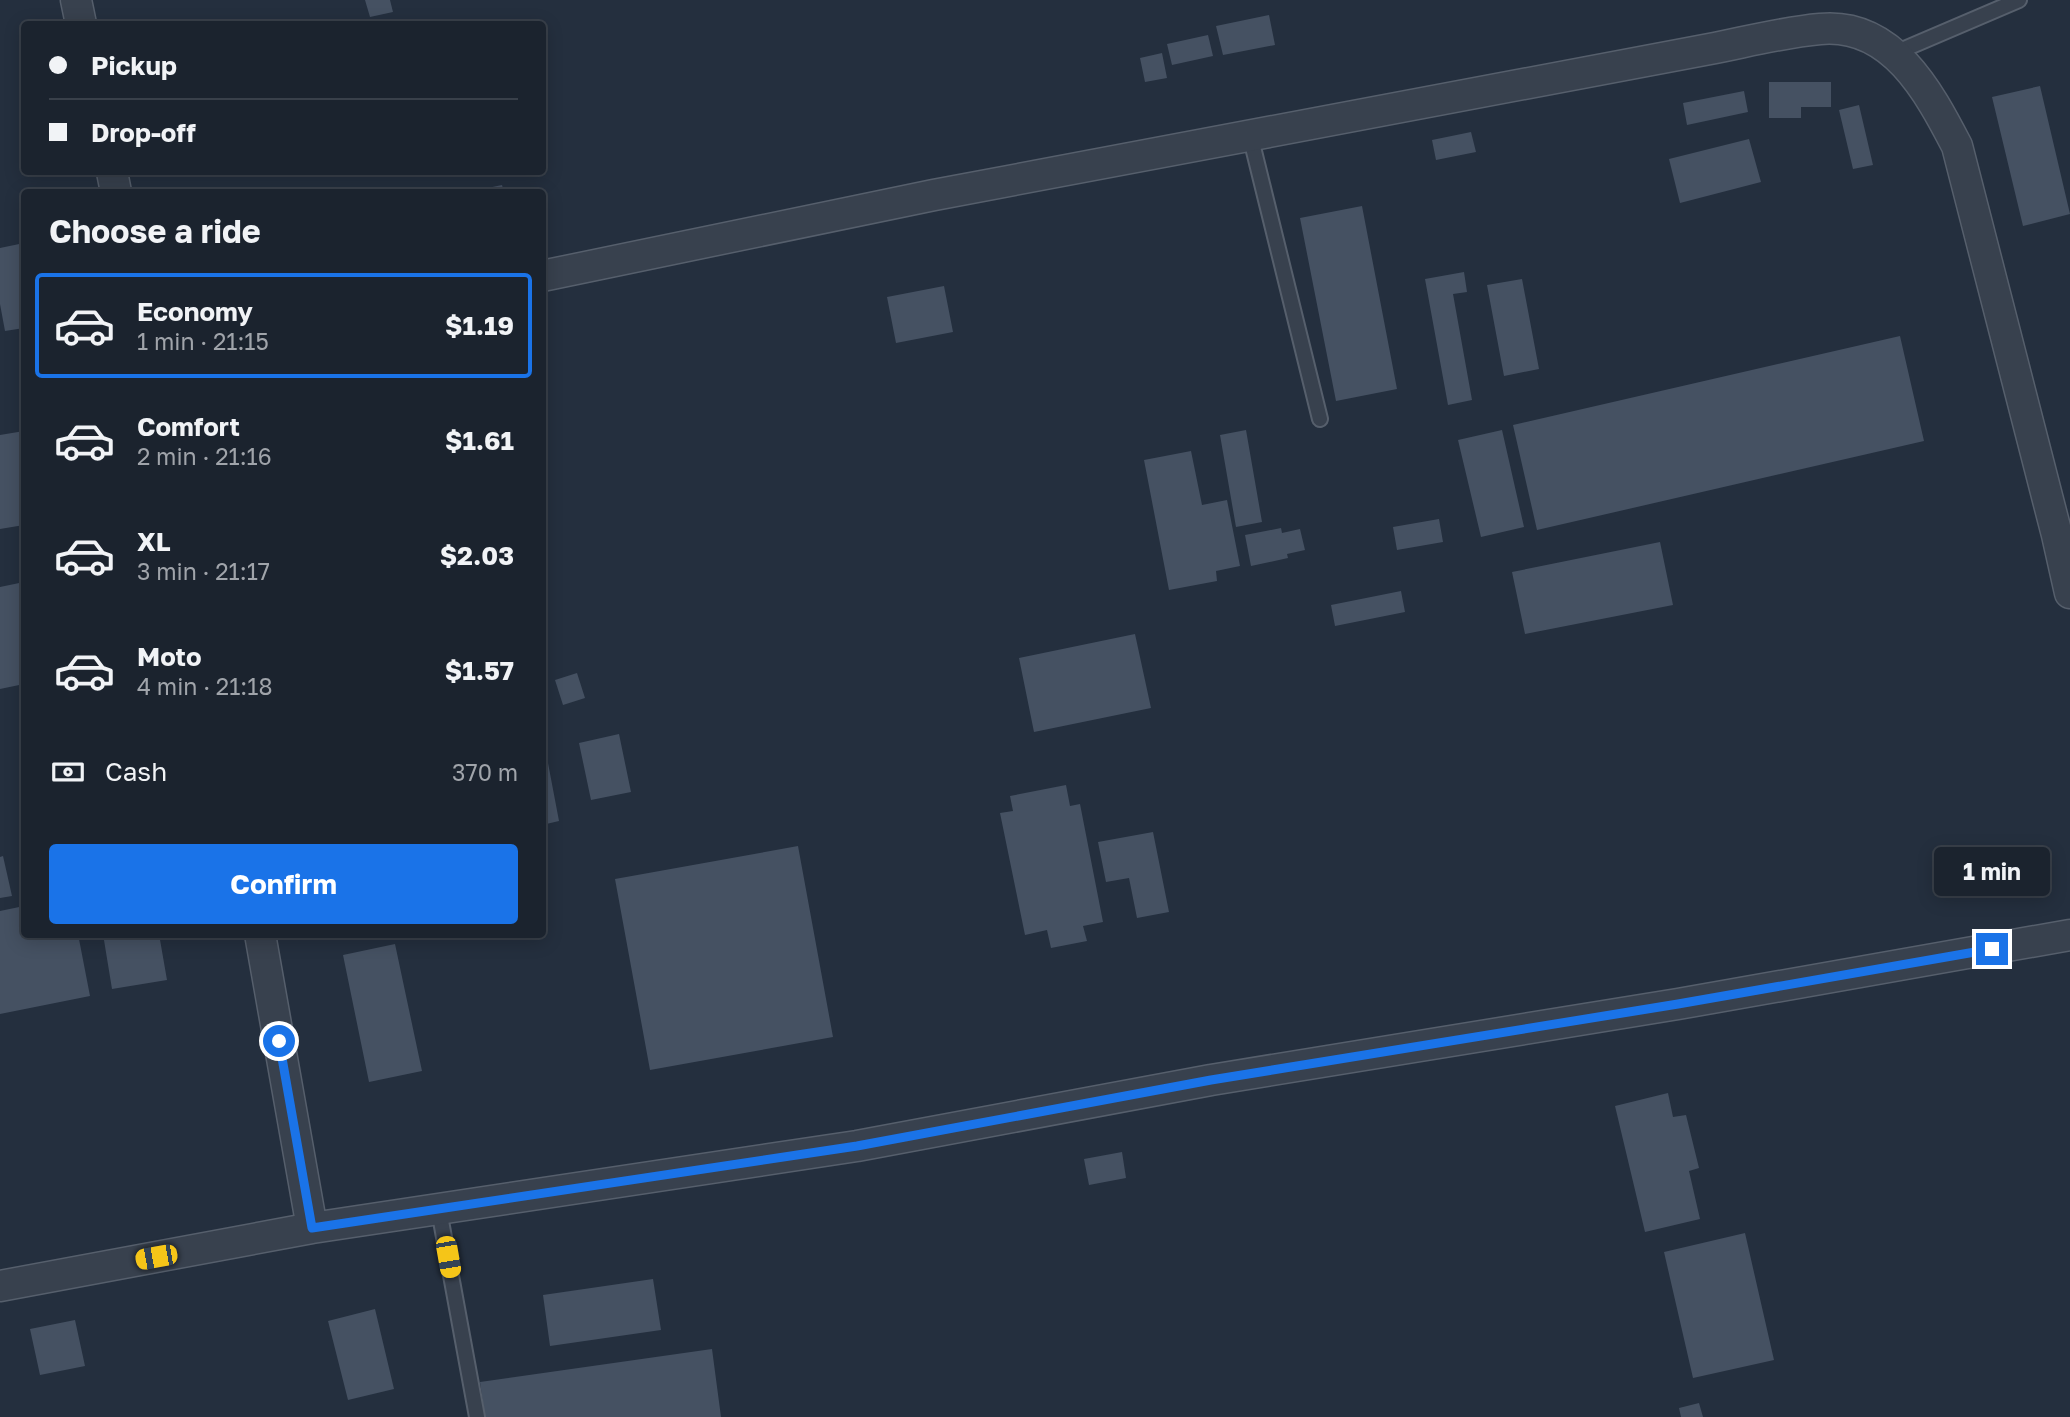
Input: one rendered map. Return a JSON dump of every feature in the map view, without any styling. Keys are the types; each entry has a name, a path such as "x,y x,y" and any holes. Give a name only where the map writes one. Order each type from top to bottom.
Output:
{"street":[{"path":"76,0 80,21"},
{"path":"546,275 934,195 1823,28 1860,32 1895,53 1931,96 1957,146 2054,521 2070,593"},
{"path":"0,1286 312,1228 857,1146 1211,1080 1678,1004 2070,935"},
{"path":"261,938 312,1228"}],"lane":[{"path":"1895,53 2019,0"},
{"path":"1250,135 1320,419"},
{"path":"439,1210 477,1417"}],"building":[{"path":"365,0 390,0 393,12 370,17"},
{"path":"1269,15 1275,45 1223,55 1216,26"},
{"path":"1208,35 1213,56 1172,65 1167,44"},
{"path":"1162,53 1167,78 1145,82 1140,58"},
{"path":"1769,82 1831,82 1831,107 1801,107 1801,118 1769,118"},
{"path":"2040,86 2070,214 2023,226 1992,97"},
{"path":"1744,91 1748,112 1687,125 1683,103"},
{"path":"1859,105 1873,165 1853,169 1839,110"},
{"path":"1471,132 1476,152 1436,160 1432,140"},
{"path":"1749,139 1761,182 1680,203 1669,159"},
{"path":"502,185 503,189 483,189"},
{"path":"1362,206 1397,389 1336,401 1300,218"},
{"path":"21,244 21,328 5,331 0,304 0,248"},
{"path":"1464,272 1467,292 1453,294 1472,400 1448,405 1425,279"},
{"path":"1522,279 1539,369 1504,376 1487,285"},
{"path":"944,286 953,332 896,343 887,297"},
{"path":"1900,336 1924,441 1537,530 1513,425"},
{"path":"1246,430 1262,522 1236,527 1220,435"},
{"path":"1502,430 1524,527 1481,537 1458,440"},
{"path":"21,432 21,526 0,529 0,435"},
{"path":"1191,451 1202,505 1227,500 1240,566 1216,571 1217,581 1169,590 1144,460"},
{"path":"1439,519 1443,542 1397,550 1393,527"},
{"path":"1281,528 1282,533 1300,529 1305,550 1287,554 1288,558 1251,566 1245,535"},
{"path":"1660,542 1673,605 1525,634 1512,572"},
{"path":"21,583 21,685 0,689 0,587"},
{"path":"1401,591 1405,612 1335,626 1331,605"},
{"path":"1135,634 1151,708 1034,732 1019,658"},
{"path":"577,673 585,698 563,705 555,680"},
{"path":"619,734 631,792 591,800 579,743"},
{"path":"546,763 559,821 546,824"},
{"path":"1066,785 1070,806 1080,804 1103,922 1083,926 1087,941 1051,948 1047,930 1025,935 1000,813 1013,811 1010,796"},
{"path":"1153,832 1169,912 1137,918 1129,878 1106,882 1098,842"},
{"path":"798,846 833,1037 650,1070 615,879"},
{"path":"3,856 12,896 0,898 0,857"},
{"path":"21,907 21,938 79,938 90,996 0,1014 0,911"},
{"path":"104,938 160,938 167,980 112,989"},
{"path":"395,944 422,1071 369,1082 343,955"},
{"path":"1668,1093 1673,1117 1686,1115 1699,1168 1689,1171 1700,1219 1645,1232 1615,1106"},
{"path":"1122,1152 1126,1178 1089,1185 1084,1159"},
{"path":"1745,1233 1774,1360 1693,1378 1664,1252"},
{"path":"653,1279 661,1330 550,1346 543,1295"},
{"path":"375,1309 394,1389 348,1400 328,1321"},
{"path":"75,1320 85,1366 40,1375 30,1329"},
{"path":"712,1349 721,1417 485,1417 480,1382"},
{"path":"1699,1403 1703,1417 1681,1417 1679,1408"}],"route":[{"path":"279,1041 312,1228 857,1146 1211,1080 1678,1004 1992,949"}]}
